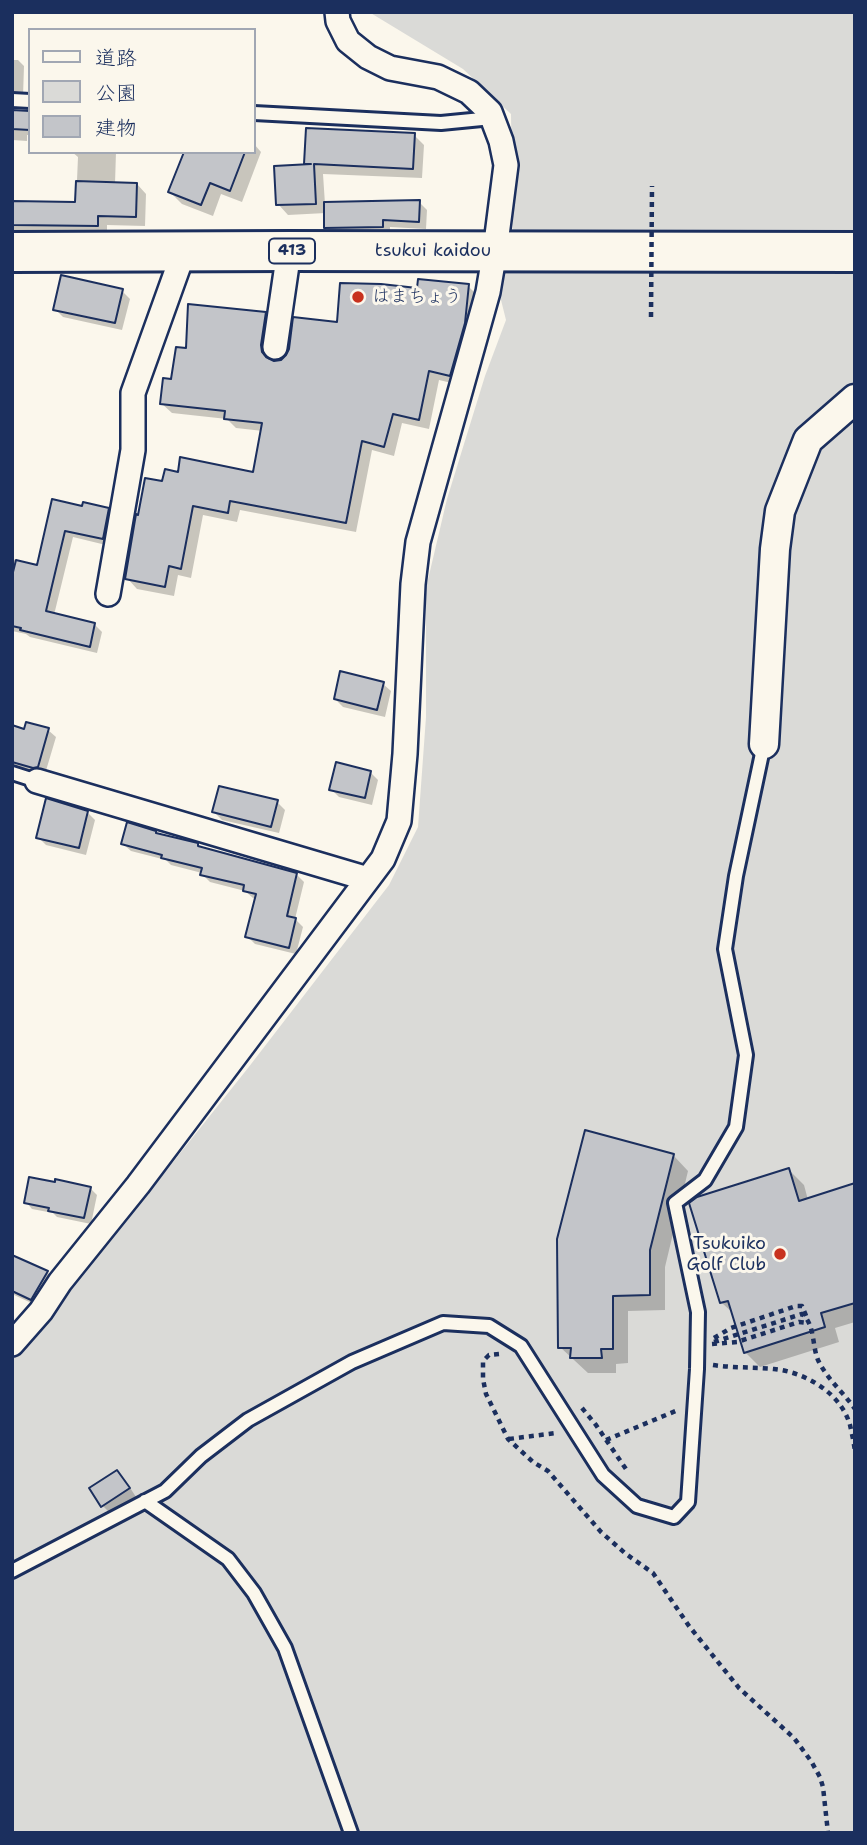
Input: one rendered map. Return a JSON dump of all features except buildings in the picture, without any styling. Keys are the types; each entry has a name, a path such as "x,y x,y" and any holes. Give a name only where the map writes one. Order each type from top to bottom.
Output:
{"highway":[{"name":"tsukui kaidou","path":"12,252 855,252"}],"street":[{"path":"12,1344 41,1311 60,1282 138,1185 383,859 399,821 413,584 418,542 488,292 506,165 501,141 490,112 469,92 438,76 390,68 368,57 348,41 338,21 337,12"},
{"path":"108,594 133,450 133,393 184,251"},
{"path":"275,347 289,251"},
{"path":"764,744 775,550 780,511 808,440 855,398"},
{"path":"37,781 368,879"}],"lane":[{"path":"256,113 441,122 492,118"},
{"path":"12,1571 165,1491 201,1456 248,1420 352,1362 443,1323 489,1326 520,1346 603,1475 637,1506 674,1517 688,1502 698,1312 675,1203 705,1180 736,1127 746,1055 725,949 736,876 764,744"},
{"path":"12,773 37,781"},
{"path":"145,1501 228,1559 254,1593 285,1648 351,1833"}],"path":[{"path":"651,317 652,186"},
{"path":"808,1320 737,1342 709,1344 723,1331 796,1306 802,1307 808,1320 816,1353 825,1374 855,1409"},
{"path":"747,1331 795,1315 802,1314 808,1320"},
{"path":"704,1361 710,1365 776,1369 821,1386 843,1410 849,1423 855,1452"},
{"path":"508,1439 589,1427 600,1442 695,1402"}],"green space":[{"path":"369,12 855,12 855,1833 12,1833 12,1360 248,1068 389,885 418,827 426,717 426,588 447,499 485,376 506,320 493,268 513,267 511,114 463,69"}],"place":[{"name":"はまちょう","path":"358,297"},
{"name":"Tsukuiko Golf Club","path":"780,1254"}]}
